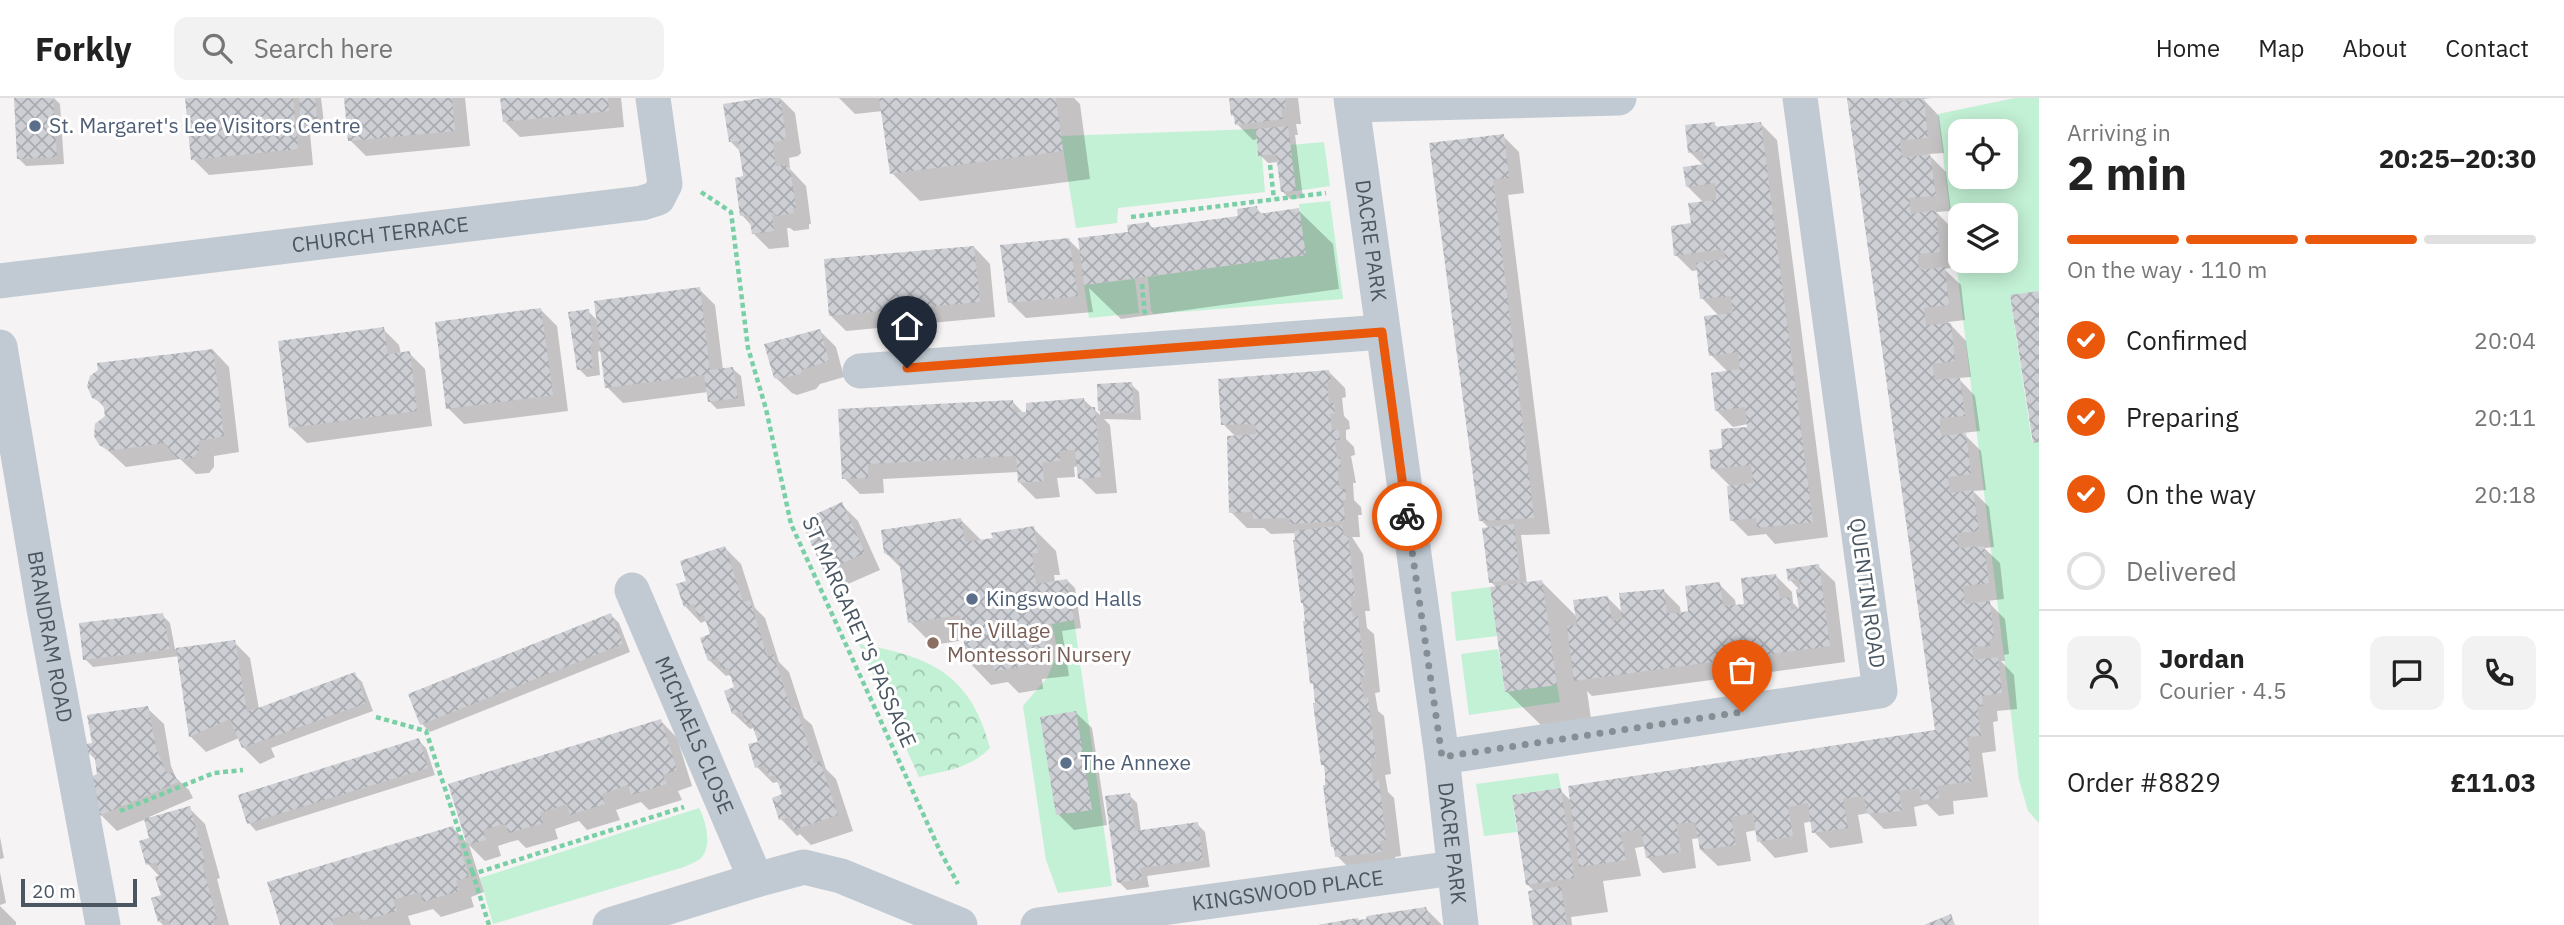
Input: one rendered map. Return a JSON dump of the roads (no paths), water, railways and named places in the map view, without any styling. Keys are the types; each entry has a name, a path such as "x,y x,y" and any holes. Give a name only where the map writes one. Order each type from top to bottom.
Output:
{"street":[{"name":"CHURCH TERRACE","path":"0,281 642,203 658,198 665,184 653,98"},
{"path":"1351,102 1619,98"},
{"name":"QUENTIN ROAD","path":"1442,757 1880,691 1800,98"},
{"name":"DACRE PARK","path":"1351,102 1442,757 1461,925"},
{"path":"860,371 1382,332"},
{"name":"BRANDRAM ROAD","path":"0,348 103,925"},
{"name":"MICHAELS CLOSE","path":"632,590 756,880"},
{"path":"610,925 804,867 841,876 960,925"},
{"name":"KINGSWOOD PLACE","path":"1038,925 1454,868"}],"place":[{"name":"St. Margaret's Lee Visitors Centre","path":"35,126"},
{"name":"Kingswood Halls","path":"972,599"},
{"name":"The Village Montessori Nursery","path":"933,643"},
{"name":"The Annexe","path":"1066,763"}]}
